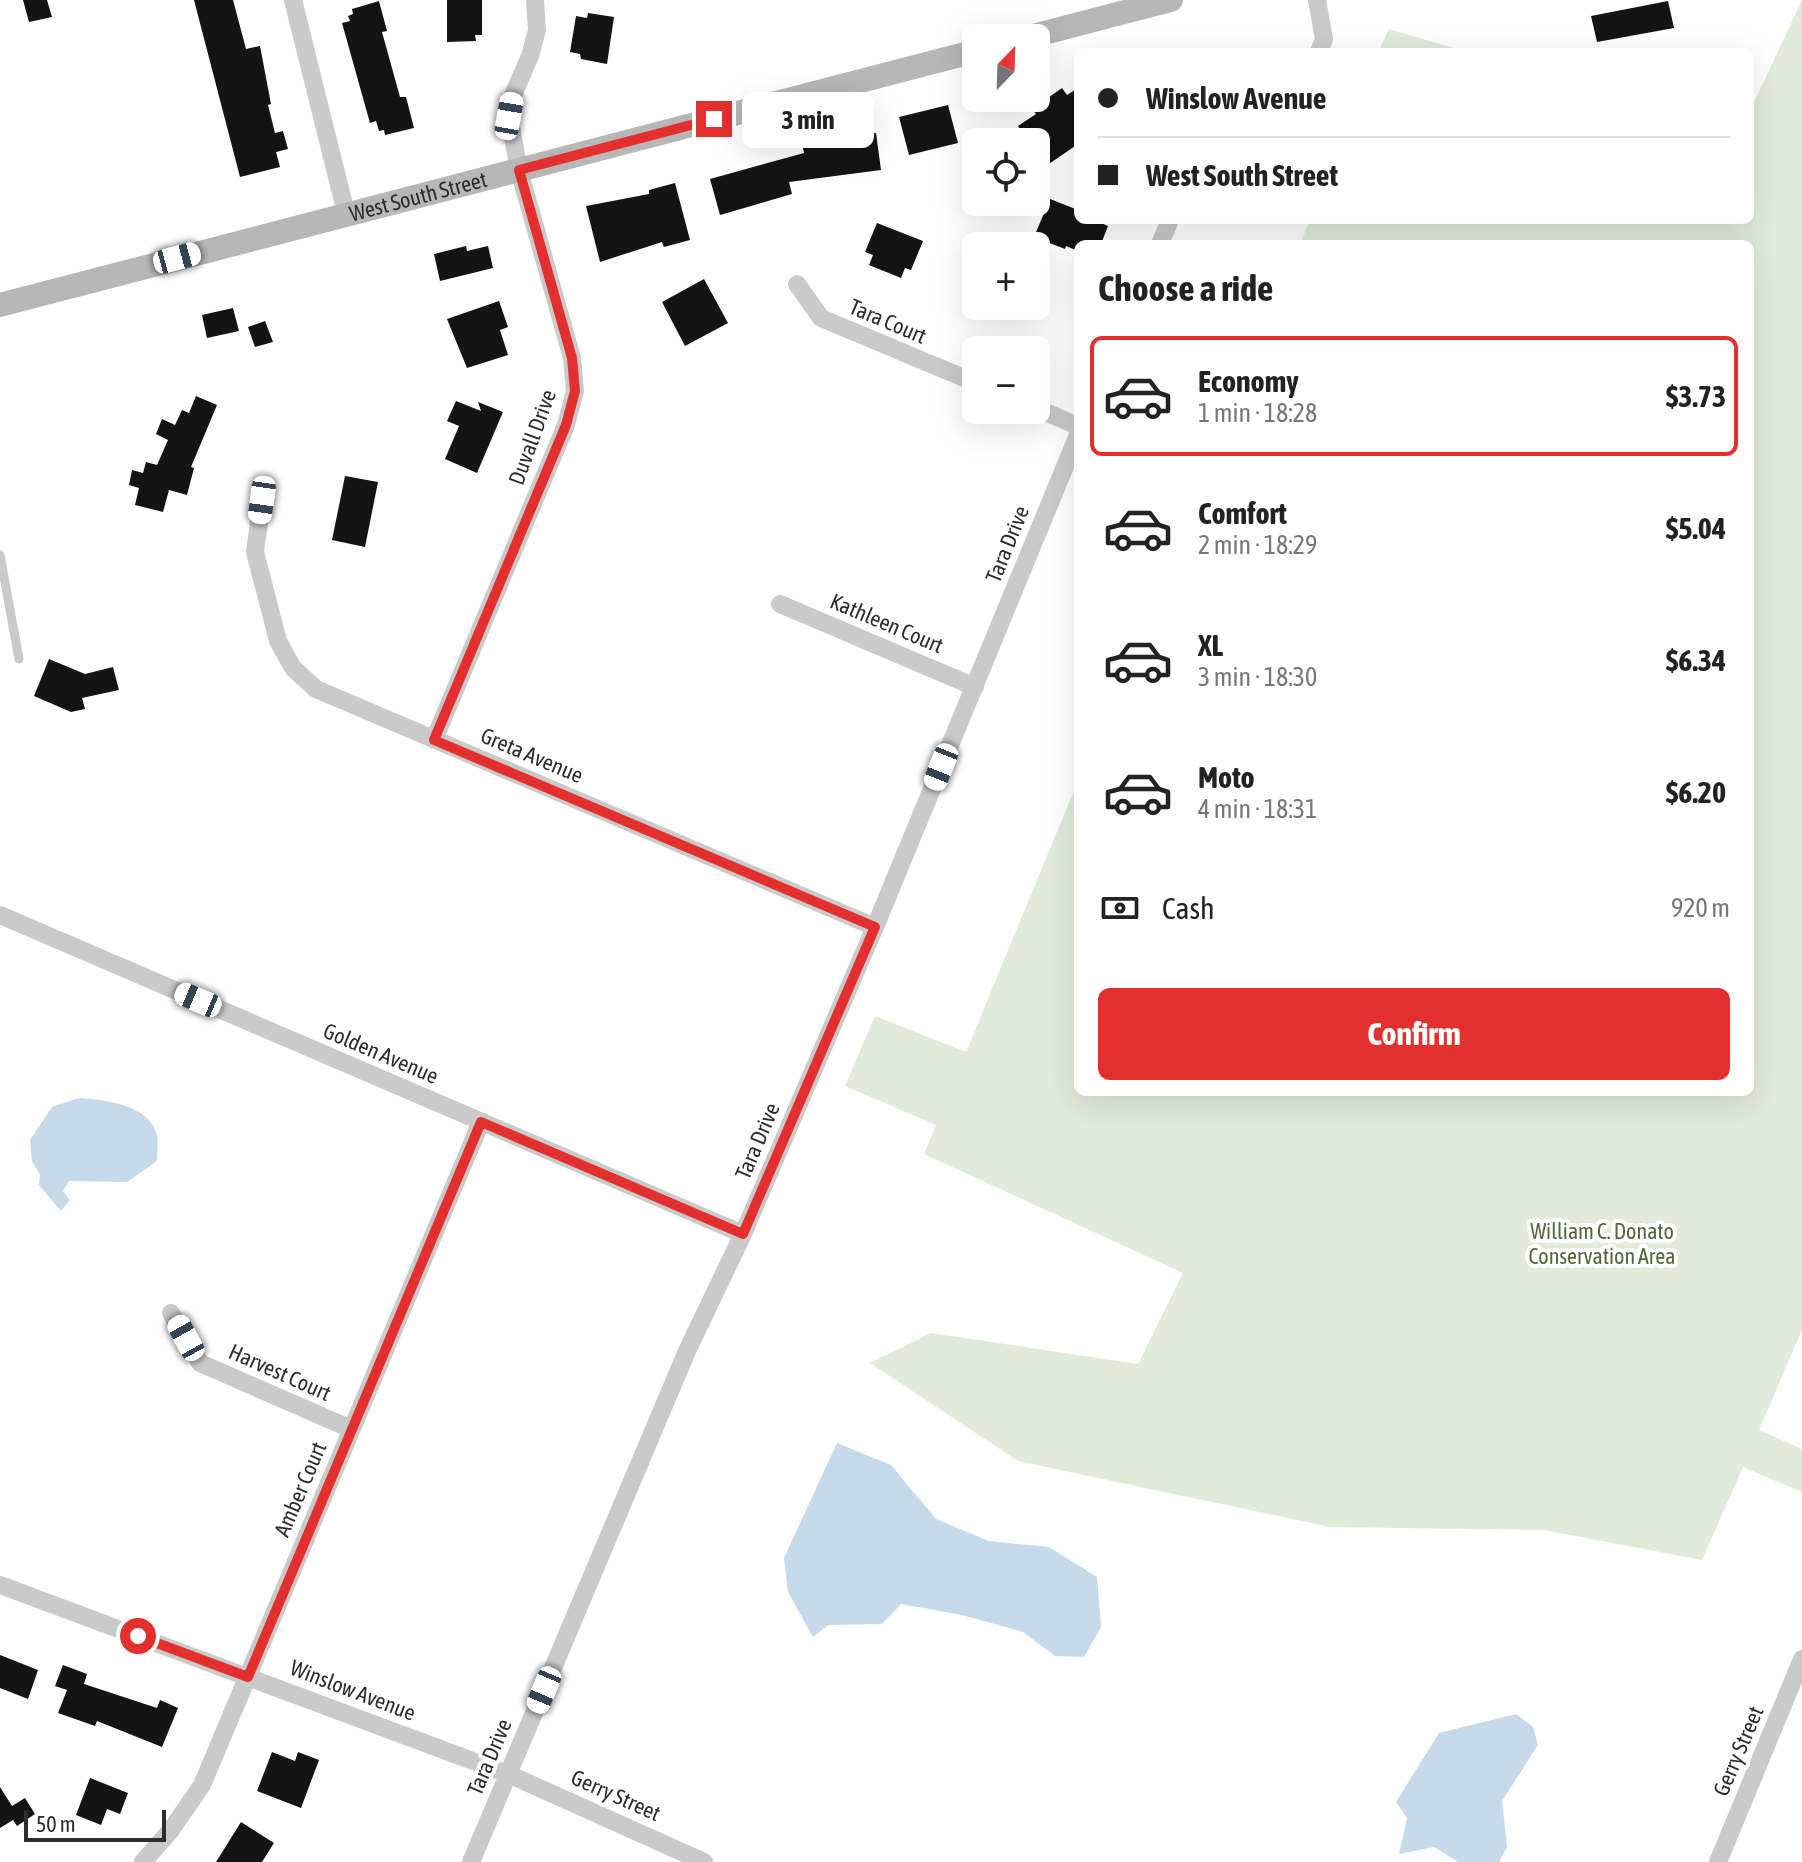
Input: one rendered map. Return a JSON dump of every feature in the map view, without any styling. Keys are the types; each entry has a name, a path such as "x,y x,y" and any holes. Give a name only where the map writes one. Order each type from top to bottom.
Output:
{"street":[{"path":"293,0 346,213"},
{"name":"Duvall Drive","path":"434,740 566,425 575,391 572,358 519,170 509,116 513,95 530,56 537,30 535,0"},
{"path":"1050,31 1171,0"},
{"path":"1317,0 1324,39 1321,48"},
{"name":"West South Street","path":"0,305 962,55"},
{"name":"Tara Court","path":"797,284 821,318 962,377"},
{"path":"1050,414 1074,424"},
{"name":"Tara Drive","path":"471,1862 687,1351 743,1234 875,927 1074,445"},
{"name":"Greta Avenue","path":"262,500 255,552 278,641 293,668 316,689 875,927"},
{"name":"Kathleen Court","path":"780,604 975,687"},
{"name":"Golden Avenue","path":"0,915 743,1234"},
{"name":"Amber Court","path":"143,1862 171,1830 202,1785 481,1122"},
{"name":"Harvest Court","path":"171,1313 200,1363 351,1429"},
{"name":"Winslow Avenue","path":"0,1585 508,1774"},
{"name":"Gerry Street","path":"1718,1862 1802,1659"},
{"name":"Gerry Street","path":"508,1774 704,1862"}],"lane":[{"path":"0,555 19,659"}],"green space":[{"name":"William C. Donato Conservation Area","path":"1802,0 1802,1330 1759,1430 1802,1449 1802,1492 1743,1467 1702,1560 1544,1530 1330,1527 1018,1461 870,1363 931,1333 1138,1364 1183,1273 924,1154 936,1125 845,1086 875,1016 966,1052 1074,791 1074,1096 1754,1096 1754,240 1302,240 1308,224 1754,224 1754,102"},
{"path":"1389,29 1453,48 1380,48"}],"water":[{"path":"79,1098 125,1106 145,1116 157,1135 157,1161 127,1182 69,1181 63,1191 70,1200 61,1211 39,1185 40,1175 32,1161 30,1140 52,1107"},
{"path":"837,1443 891,1465 936,1519 989,1541 1049,1547 1097,1577 1101,1627 1084,1657 1055,1656 1023,1632 962,1615 901,1604 882,1624 828,1625 813,1637 788,1592 784,1558"},
{"path":"1516,1714 1533,1727 1538,1745 1502,1801 1507,1847 1499,1862 1458,1862 1434,1847 1399,1854 1407,1818 1396,1802 1439,1733"}],"building":[{"path":"23,0 47,0 52,17 29,22"},
{"path":"194,0 233,0 246,49 260,46 275,133 283,131 288,149 276,152 280,167 240,177"},
{"path":"447,0 482,0 482,35 475,35 476,41 447,42"},
{"path":"379,1 387,31 382,32 400,97 406,97 414,128 385,135 384,130 379,131 376,121 370,123 342,23 350,21 348,16 353,14 352,9"},
{"path":"1668,1 1674,28 1597,42 1591,16"},
{"path":"588,13 614,17 607,64 581,59 580,54 570,52 576,16 587,18"},
{"path":"1062,88 1067,95 1074,91 1074,147 1050,163 1050,128 1018,126 1036,114 1034,112 1050,112 1050,96"},
{"path":"948,105 958,143 909,155 899,117"},
{"path":"876,133 881,170 789,182 792,194 720,215 710,179 804,153 802,143"},
{"path":"675,183 690,240 664,247 662,242 600,262 586,206 649,194 649,190"},
{"path":"1050,199 1074,208 1074,224 1108,226 1103,240 1074,240 1074,249 1066,246 1065,249 1050,243 1050,232 1036,232 1043,216 1050,216"},
{"path":"877,223 923,241 911,270 905,268 901,278 869,265 873,255 865,252"},
{"path":"466,246 467,251 488,246 493,268 440,281 434,254"},
{"path":"704,279 728,323 685,346 662,302"},
{"path":"499,301 508,327 500,330 508,355 467,368 447,319"},
{"path":"233,308 239,331 207,338 202,315"},
{"path":"265,321 273,342 255,347 248,327"},
{"path":"196,396 217,405 191,467 194,468 187,495 169,490 163,512 135,505 139,488 129,485 132,470 143,473 146,462 157,465 168,440 156,434 162,419 175,425 182,410 189,413"},
{"path":"456,401 481,411 478,402 503,412 477,473 445,459 459,426 447,421"},
{"path":"345,476 378,482 365,547 332,540"},
{"path":"49,659 85,674 113,667 119,690 82,698 85,709 71,712 34,696"},
{"path":"0,1655 38,1670 28,1699 0,1688"},
{"path":"63,1665 87,1674 84,1684 157,1708 160,1700 178,1708 162,1747 97,1721 95,1726 58,1713 67,1690 55,1686"},
{"path":"272,1752 295,1761 298,1752 319,1760 301,1808 257,1791"},
{"path":"90,1778 128,1793 120,1814 107,1809 101,1825 76,1815"},
{"path":"0,1787 12,1806 25,1798 35,1814 17,1826 13,1820 0,1828"},
{"path":"241,1822 274,1843 262,1862 216,1862"}],"route":[{"path":"138,1636 248,1677 481,1122 743,1234 875,927 434,740 566,425 575,391 572,358 519,170 714,119"}]}
